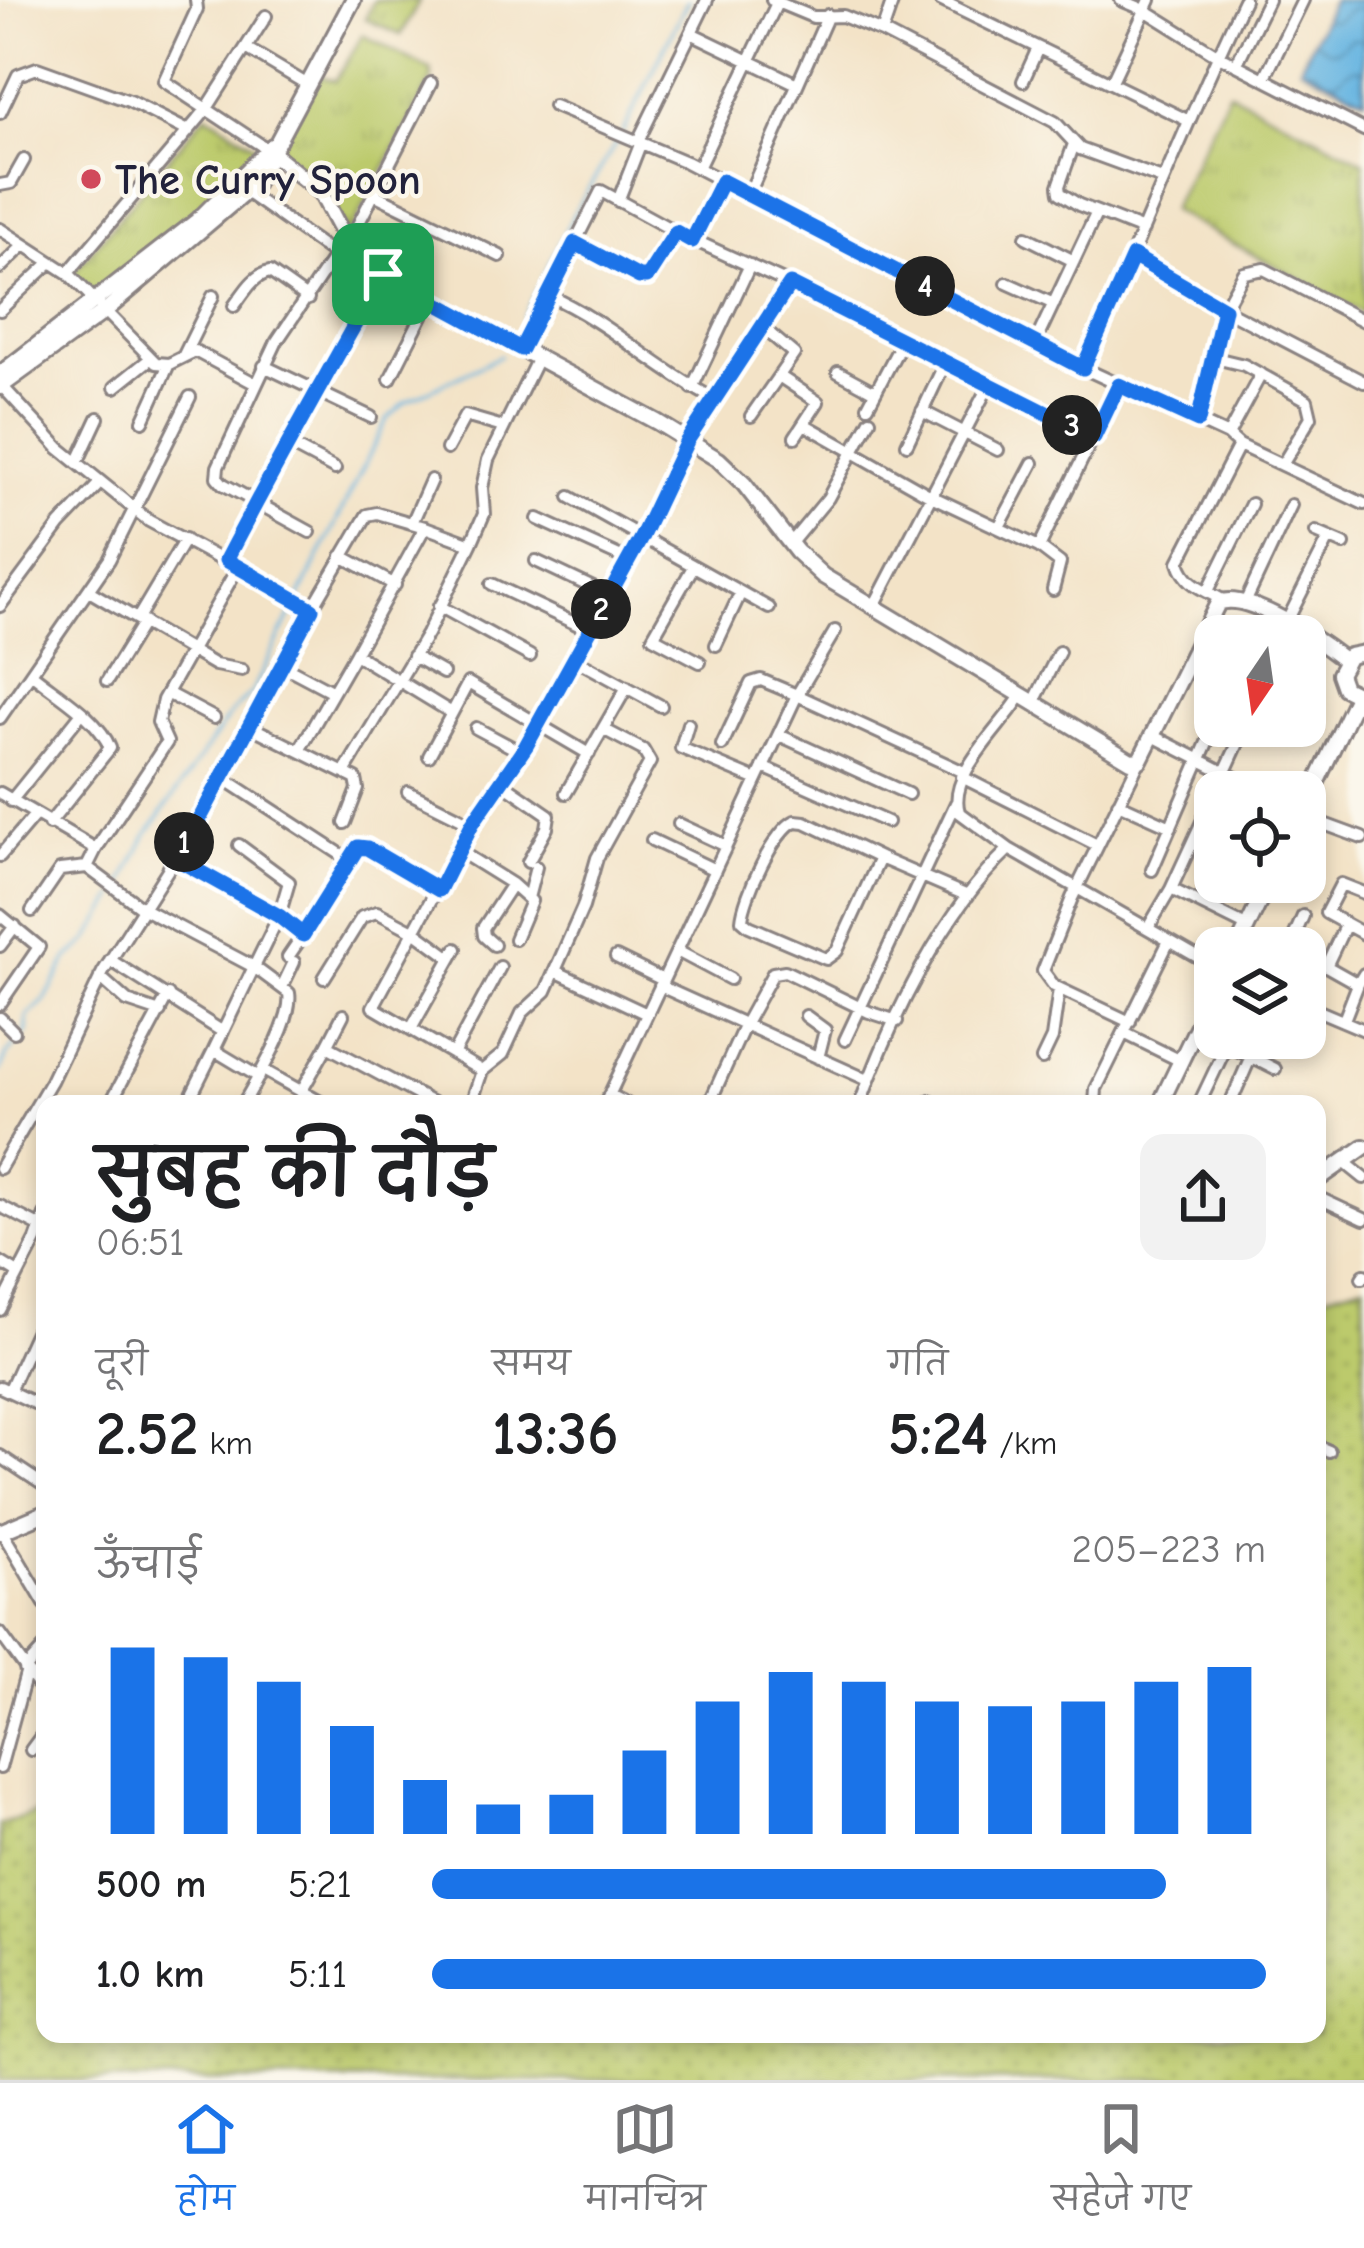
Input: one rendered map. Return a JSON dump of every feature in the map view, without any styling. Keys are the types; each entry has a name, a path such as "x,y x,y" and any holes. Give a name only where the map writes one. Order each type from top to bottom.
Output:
{"street":[{"path":"196,0 197,9 164,81 272,148 321,193 333,210 341,249"},
{"path":"306,606 133,508 76,463 1,386 246,192 353,0"},
{"path":"618,201 637,141 707,0"},
{"path":"882,32 893,0"},
{"path":"940,0 1189,122"},
{"path":"1121,0 1148,5 1217,56 1364,130"},
{"path":"1236,65 1268,0"},
{"path":"1264,79 1303,0"},
{"path":"698,168 774,1 813,17 843,16 882,32 1055,122 1080,149 1162,179"},
{"path":"1083,368 1242,1"},
{"path":"1111,83 1148,5"},
{"path":"749,194 828,14"},
{"path":"68,273 206,110 266,16"},
{"path":"691,33 797,84"},
{"path":"1023,80 1038,48"},
{"path":"246,49 308,86"},
{"path":"0,113 3,98 22,70 37,68 129,100 188,131"},
{"path":"310,532 217,477 225,447 265,366 374,194 431,82"},
{"path":"554,106 698,168 1083,368 1364,504"},
{"path":"1074,144 1060,193 1143,230"},
{"path":"0,374 100,307 272,148"},
{"path":"0,185 11,183 24,160"},
{"path":"692,241 722,181"},
{"path":"518,347 601,191 692,241 790,284 1094,437"},
{"path":"246,192 383,274 719,460 823,576 1123,758 1140,760"},
{"path":"374,194 500,256"},
{"path":"1035,343 1097,212"},
{"path":"0,230 68,273 150,359 169,364"},
{"path":"575,243 647,277 676,232"},
{"path":"1025,237 1074,261"},
{"path":"0,268 24,245"},
{"path":"1133,256 1364,382"},
{"path":"0,310 51,262"},
{"path":"692,388 750,266"},
{"path":"1198,421 1224,309 1244,273 1264,269 1364,321"},
{"path":"234,306 258,274 270,272 308,299"},
{"path":"226,560 286,443 383,274"},
{"path":"1007,283 1054,304"},
{"path":"482,1071 373,1007 472,824 537,725 641,538 687,441 790,284"},
{"path":"548,295 608,326 714,399"},
{"path":"184,355 213,296"},
{"path":"390,379 430,300"},
{"path":"751,416 794,352 762,327"},
{"path":"868,406 902,342"},
{"path":"143,421 169,364 195,351 256,384"},
{"path":"1211,357 1244,365 1307,400 1311,417 1282,465"},
{"path":"345,771 471,544 484,514 484,473 538,358"},
{"path":"115,387 150,359"},
{"path":"907,444 945,363"},
{"path":"265,366 371,417"},
{"path":"838,372 875,392"},
{"path":"1228,435 1261,374"},
{"path":"779,376 817,400 795,437"},
{"path":"873,608 989,385"},
{"path":"1039,547 1119,385"},
{"path":"0,718 109,560 190,398"},
{"path":"922,411 998,450"},
{"path":"447,449 465,416 502,427"},
{"path":"76,463 98,418"},
{"path":"790,544 828,498 870,420"},
{"path":"804,424 931,496 1039,547 1060,563 1054,590"},
{"path":"286,443 334,469"},
{"path":"1224,601 1183,577 1179,562 1239,445"},
{"path":"999,527 1033,463"},
{"path":"300,749 395,584 431,480"},
{"path":"0,606 59,525 101,482"},
{"path":"570,497 770,608"},
{"path":"1208,591 1251,504"},
{"path":"1245,603 1292,505"},
{"path":"43,1095 100,977 198,822 282,665 306,606 367,515 377,512 471,544"},
{"path":"538,519 628,560"},
{"path":"1316,532 1344,544"},
{"path":"1290,615 1329,538"},
{"path":"106,681 185,539"},
{"path":"342,556 395,584"},
{"path":"536,561 608,595"},
{"path":"693,567 652,637 700,662"},
{"path":"87,867 167,742 158,722 167,693 238,568"},
{"path":"492,584 589,630"},
{"path":"88,591 214,664 242,670"},
{"path":"716,645 740,594"},
{"path":"1180,1060 1059,989 1042,971 1077,886 1218,603 1245,603 1270,615"},
{"path":"440,606 530,656"},
{"path":"609,1095 797,695 835,631"},
{"path":"1326,646 1344,660"},
{"path":"845,1040 956,803 963,774 1026,700 1059,652"},
{"path":"1323,771 1360,696 1340,682 1344,660 1364,652"},
{"path":"355,654 452,713"},
{"path":"412,656 443,673"},
{"path":"574,658 662,706"},
{"path":"1185,664 1194,667"},
{"path":"282,665 333,692"},
{"path":"31,673 81,714 110,748 49,824"},
{"path":"722,745 751,682 761,680 963,774 1097,845"},
{"path":"429,756 468,683 589,754"},
{"path":"566,793 627,687"},
{"path":"167,693 214,718"},
{"path":"81,714 6,797 96,849"},
{"path":"688,724 681,748 758,780"},
{"path":"249,726 345,771 359,784 345,824"},
{"path":"476,728 521,752"},
{"path":"474,1095 482,1071 503,1054 522,1013 542,998 583,908 597,858 650,761 643,750 603,730"},
{"path":"779,735 908,794"},
{"path":"1151,736 1222,771"},
{"path":"1152,870 1206,747"},
{"path":"764,767 887,822"},
{"path":"222,777 348,859"},
{"path":"501,782 549,815 532,865 528,898"},
{"path":"407,792 472,824"},
{"path":"956,803 963,817 1009,849 1194,955"},
{"path":"1118,803 1171,827"},
{"path":"0,856 34,816"},
{"path":"880,858 832,957 820,959 742,920 779,833 795,821 968,896"},
{"path":"679,824 726,846"},
{"path":"1326,825 1362,838"},
{"path":"1148,928 1194,839"},
{"path":"652,840 715,870"},
{"path":"194,1095 279,916 289,882 239,845"},
{"path":"281,987 303,935 353,850 367,848 439,890"},
{"path":"863,1095 925,965 982,874 1009,849"},
{"path":"458,851 528,898 532,905 515,938"},
{"path":"173,857 279,916 303,935"},
{"path":"32,911 60,870 87,867 142,908 254,967 289,993 291,1005 248,1095"},
{"path":"494,945 483,928 512,884"},
{"path":"1364,892 1340,886 1326,915 1364,934"},
{"path":"1171,890 1248,927 1259,903"},
{"path":"324,978 362,917 370,913 417,932 453,954 411,1029"},
{"path":"0,915 39,947 0,1004"},
{"path":"1298,927 1303,916"},
{"path":"0,946 15,926"},
{"path":"1344,1020 1361,979 1326,966 1345,926"},
{"path":"1096,1095 1169,941"},
{"path":"676,951 730,979"},
{"path":"616,957 745,1024 868,1080"},
{"path":"110,960 223,1032"},
{"path":"453,1054 500,967"},
{"path":"714,1095 770,978 785,970 897,1021"},
{"path":"555,971 647,1014"},
{"path":"100,977 127,1001 160,1012"},
{"path":"1042,1059 1052,1038 1059,989"},
{"path":"115,1095 168,995"},
{"path":"1326,1013 1364,1030"},
{"path":"301,1092 343,1015"},
{"path":"806,1016 825,1030 818,1058"},
{"path":"0,1018 14,1032"},
{"path":"1164,1095 1194,1033"},
{"path":"327,1046 418,1095"},
{"path":"214,1050 307,1095"},
{"path":"1203,1095 1220,1059"},
{"path":"1234,1095 1250,1059"},
{"path":"1255,1059 1275,1069"},
{"path":"0,1168 36,1107"},
{"path":"1326,1173 1364,1147"},
{"path":"1343,1161 1364,1178"},
{"path":"1326,1201 1364,1219"},
{"path":"0,1206 36,1218"},
{"path":"0,1310 36,1242"},
{"path":"0,1262 18,1273"},
{"path":"36,1329 4,1389 36,1404"},
{"path":"0,1456 36,1480"},
{"path":"36,1517 1,1532 36,1589"},
{"path":"0,1634 36,1682"},
{"path":"0,1768 26,1669 36,1657"},
{"path":"31,1750 36,1743"}],"green space":[{"path":"374,0 420,0 401,35 365,19"},
{"path":"363,35 431,70 432,79 348,236 314,182 277,149 318,75 335,81"},
{"path":"1229,92 1364,162 1364,314 1171,210"},
{"path":"206,114 260,148 233,183 95,298 72,274"},
{"path":"1364,1284 1364,2080 0,2080 0,1825 36,1813 36,2043 1326,2043 1326,1295"}],"water":[{"path":"1333,0 1364,0 1364,99 1300,67"}],"waterway":[{"path":"623,132 688,0"},
{"path":"523,318 575,211 618,140"},
{"path":"120,889 146,836 231,713 253,691 387,419 406,402 500,356"},
{"path":"0,1071 7,1054 27,1031 27,1017 45,1000 68,958 87,942 115,897"}],"place":[{"name":"The Curry Spoon","path":"91,179"}],"route":[{"path":"722,181 1083,368 1133,256 1224,309 1198,421 1119,385 1094,437 790,284 687,441 641,538 526,746 472,824 439,890 358,847 303,935 279,916 173,857 198,822 312,609 226,560 295,425 383,274 521,349 575,243 647,277 676,232 692,241 722,181"}]}
